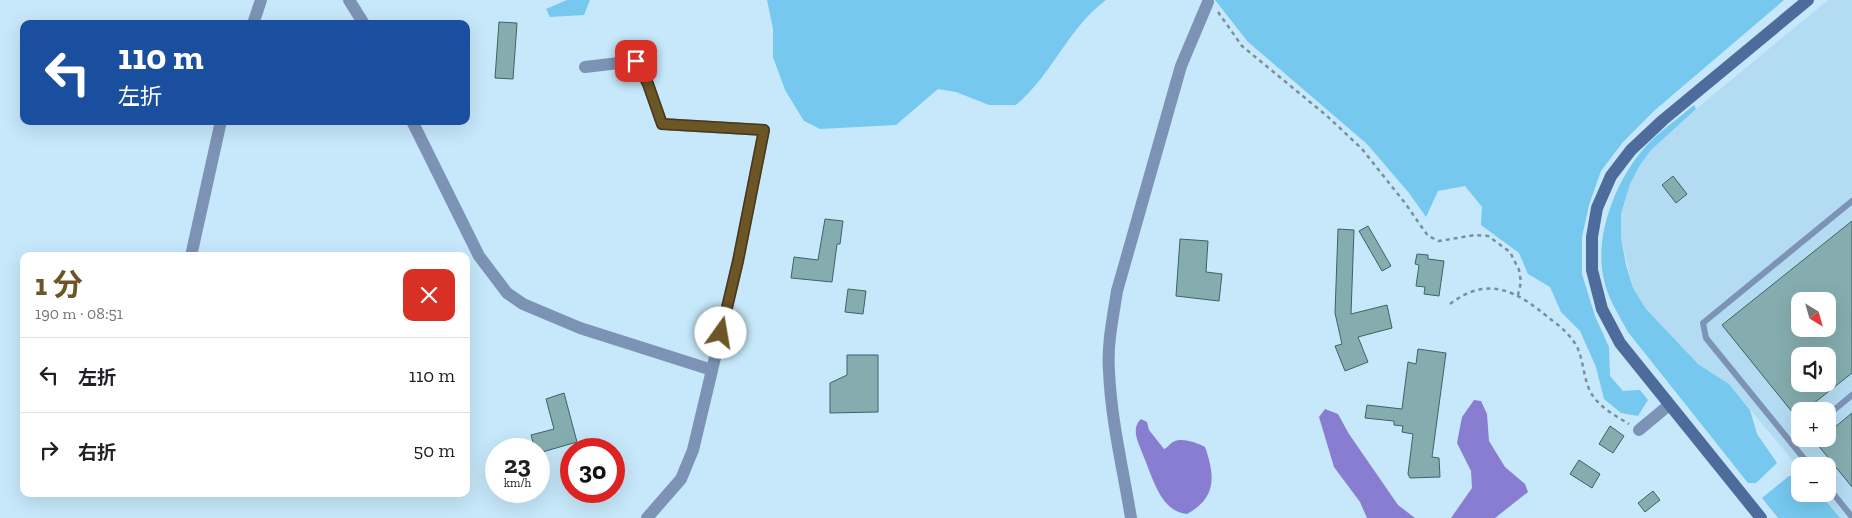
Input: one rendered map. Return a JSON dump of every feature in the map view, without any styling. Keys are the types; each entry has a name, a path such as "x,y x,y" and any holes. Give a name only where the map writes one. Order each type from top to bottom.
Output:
{"street":[{"path":"254,20 261,0"},
{"path":"349,0 362,20"},
{"path":"1761,518 1620,343 1602,309 1592,270 1592,237 1597,208 1612,176 1631,150 1663,120 1808,0"},
{"path":"1131,518 1112,412 1108,369 1117,291 1181,66 1208,2"},
{"path":"585,67 636,61 648,84 662,124 764,130 738,261 693,450 681,479 647,518"},
{"path":"192,252 220,125"},
{"path":"414,125 479,256 507,293 523,304 580,328 712,370"},
{"path":"1639,430 1669,405"}],"lane":[{"path":"1791,443 1706,338 1703,323 1852,201"},
{"path":"1836,409 1852,396"},
{"path":"1794,447 1803,457"},
{"path":"1836,497 1852,517"}],"path":[{"path":"1208,2 1242,46 1328,116 1362,149 1405,203 1428,236 1439,241 1475,235 1488,236 1510,252 1520,270 1521,282 1518,295"},
{"path":"1450,304 1465,292 1483,289 1508,291 1528,300 1563,329 1577,348 1591,394 1600,405 1639,430"}],"shaded area":[{"path":"567,0 590,0 584,15 550,17 546,9"},
{"path":"767,0 1106,0 1081,24 1040,80 1016,105 989,105 956,92 938,89 896,125 820,129 804,121 785,90 773,57 773,29"},
{"path":"1215,0 1784,0 1655,110 1623,142 1601,171 1589,205 1582,237 1582,274 1595,316 1609,347 1610,376 1623,391 1640,390 1648,400 1638,416 1621,413 1604,399 1596,367 1580,331 1561,312 1550,287 1528,274 1519,253 1481,225 1482,207 1465,186 1438,191 1426,217 1409,193 1367,144 1248,42"},
{"path":"1828,0 1852,0 1852,518 1840,518 1827,502 1836,502 1836,457 1791,458 1729,384 1698,364 1646,309 1633,288 1621,238 1621,214 1630,184 1651,150 1696,109"},
{"path":"1694,105 1696,109 1651,150 1640,165 1630,184 1621,214 1621,238 1633,288 1646,309 1698,364 1729,384 1750,410 1757,434 1777,463 1756,483 1748,483 1628,332 1611,300 1604,280 1601,263 1605,226 1610,208 1626,173 1647,145"},
{"path":"1474,400 1481,401 1487,414 1489,441 1505,467 1525,484 1528,492 1495,518 1451,518 1472,488 1471,471 1457,443 1462,417"},
{"path":"1325,409 1338,414 1349,434 1398,505 1415,518 1367,518 1360,502 1334,467 1319,417"},
{"path":"1141,419 1147,422 1149,430 1164,449 1173,442 1181,440 1194,442 1205,447 1212,476 1209,493 1197,508 1187,514 1178,512 1170,507 1158,491 1136,437 1136,427"},
{"path":"1791,476 1791,502 1827,502 1840,518 1778,518 1762,498"}],"building":[{"path":"499,22 517,23 513,79 495,78"},
{"path":"1673,176 1687,194 1676,203 1662,185"},
{"path":"825,219 843,221 840,244 837,244 832,282 791,278 794,257 818,260"},
{"path":"1852,221 1852,373 1836,386 1836,347 1791,347 1791,392 1828,392 1815,402 1791,402 1791,411 1722,325"},
{"path":"1368,226 1391,266 1382,271 1359,231"},
{"path":"1338,229 1354,230 1351,314 1387,305 1392,328 1358,337 1368,362 1345,371 1335,346 1342,344 1335,313"},
{"path":"1180,239 1208,241 1206,272 1222,274 1219,301 1176,296"},
{"path":"1417,254 1428,255 1428,259 1444,261 1439,296 1424,294 1425,287 1416,286 1419,265 1415,264"},
{"path":"848,289 866,291 863,314 845,312"},
{"path":"1418,349 1446,353 1432,457 1439,458 1440,477 1410,478 1408,474 1413,434 1402,432 1403,426 1394,425 1394,421 1365,418 1367,405 1402,409 1408,362 1416,364"},
{"path":"847,355 878,355 878,412 830,413 830,383 847,375"},
{"path":"564,393 576,438 560,438 560,447 550,450 550,438 532,438 531,435 554,429 546,399"},
{"path":"1852,413 1852,487 1836,467 1836,457 1828,457 1820,447 1836,447 1836,426"},
{"path":"1610,426 1624,436 1613,453 1599,444"},
{"path":"1579,460 1600,474 1592,488 1570,474"},
{"path":"1653,491 1660,500 1645,512 1638,503"}],"route":[{"path":"636,61 648,84 662,124 764,130 738,261 721,333"}]}
